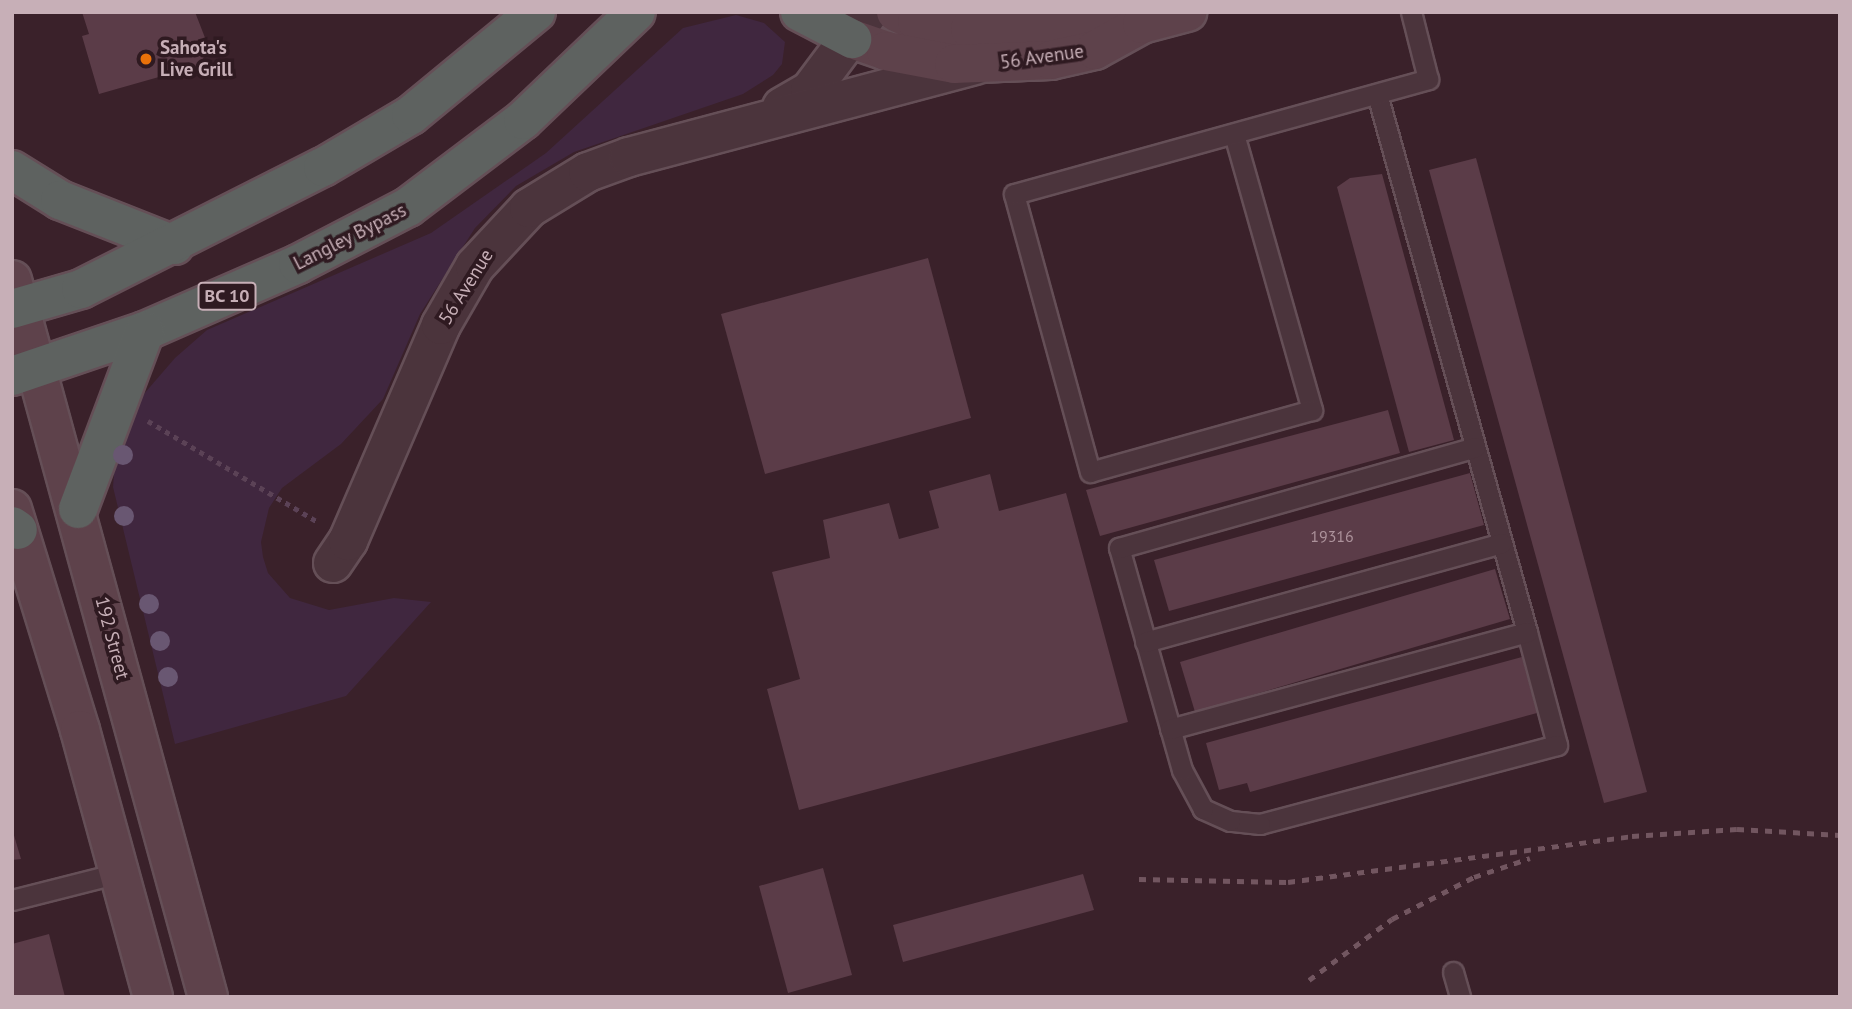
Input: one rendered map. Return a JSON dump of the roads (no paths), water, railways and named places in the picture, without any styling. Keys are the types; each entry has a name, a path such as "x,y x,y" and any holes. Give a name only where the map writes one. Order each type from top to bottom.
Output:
{"highway":[{"path":"15,299 81,289 174,245 323,167 411,114 536,12"},
{"name":"Langley Bypass","path":"25,372 145,331 298,264 408,207 523,120 636,12"},
{"path":"800,12 861,26"},
{"path":"12,170 60,200 174,245"},
{"path":"78,509 145,331"}],"main road":[{"name":"56 Avenue","path":"896,12 917,22 970,29 1142,24 1186,12"},
{"name":"56 Avenue","path":"861,26 916,58 977,64 1051,60 1095,50 1142,24"},
{"name":"192 Street","path":"15,299 25,372 78,509 208,997"},
{"path":"14,521 119,873 153,997"}],"street":[{"name":"56 Avenue","path":"759,121 810,91 861,26"},
{"name":"56 Avenue","path":"341,552 441,325 475,266 499,237 529,208 588,172 759,121 977,64"}],"lane":[{"path":"1234,134 1312,410 1090,472 1014,194 1428,79 1410,12"},
{"path":"1377,94 1527,632 1557,745 1260,824 1230,821 1203,808 1182,770 1119,548 1475,447"},
{"path":"1145,642 1502,543"},
{"path":"1170,729 1527,632"},
{"path":"12,900 119,873"},
{"path":"1453,972 1460,997"}],"railway":[{"path":"1139,879 1288,882 1632,836 1737,829 1840,835"},
{"path":"1309,980 1392,919 1474,877 1530,858"}],"place":[{"name":"Sahota's Live Grill","path":"146,59"}]}
